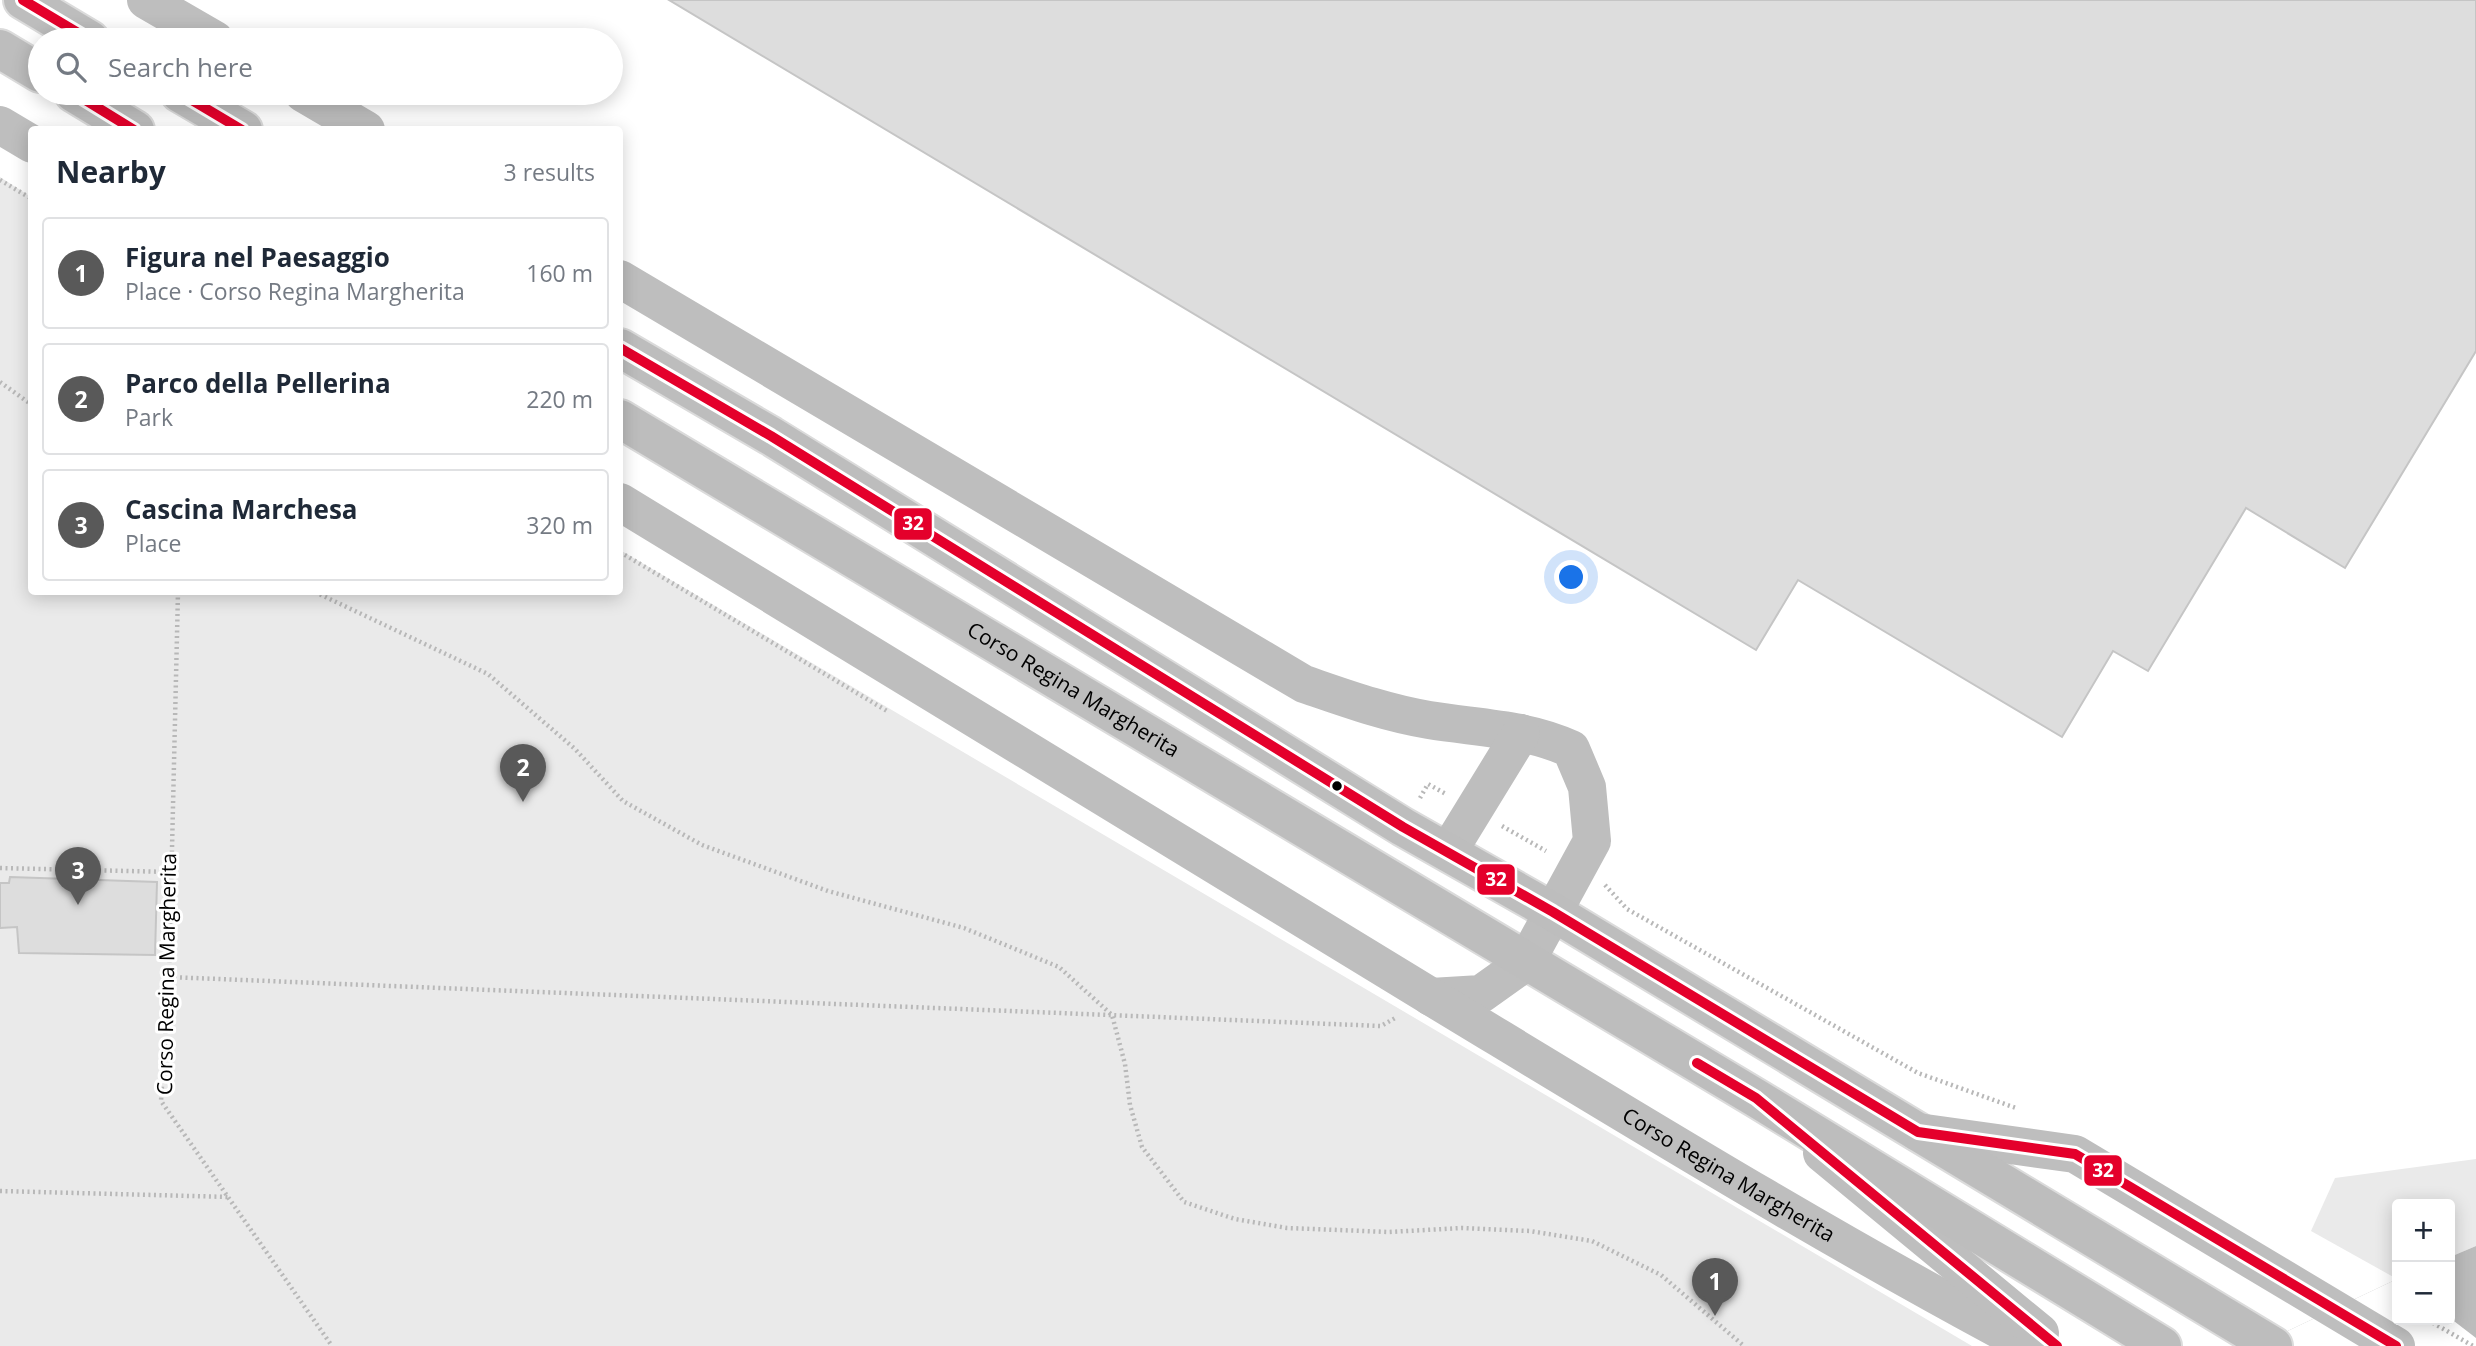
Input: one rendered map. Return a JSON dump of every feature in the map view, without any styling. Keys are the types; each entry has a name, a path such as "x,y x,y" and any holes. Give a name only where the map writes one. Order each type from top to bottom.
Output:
{"main road":[{"path":"23,0 70,28"},
{"path":"0,49 28,66"},
{"path":"94,105 128,126"},
{"path":"200,105 236,126"},
{"path":"623,350 771,436 1448,852 1553,912 2273,1346"},
{"name":"Corso Regina Margherita","path":"623,421 1756,1098 2162,1346"}],"street":[{"path":"146,0 194,28"},
{"path":"323,105 359,126"},
{"path":"0,125 28,142"},
{"path":"623,281 1304,684 1367,706 1427,720 1542,736 1571,749 1587,787 1592,841 1526,962 1481,994 1417,1005"},
{"name":"Corso Regina Margherita","path":"623,504 1144,825 1417,1005 2030,1346"},
{"path":"1448,852 1521,733"},
{"name":"Corso Regina Margherita","path":"1756,1098 2057,1346"},
{"path":"1918,1132 2075,1154 2396,1346"}],"path":[{"path":"0,180 28,197"},
{"path":"0,382 28,402"},
{"name":"Corso Regina Margherita","path":"178,595 169,976 161,1101 332,1346"},
{"path":"321,595 488,674 575,749 623,802 702,845 828,891 964,928 1059,967 1112,1015 1125,1064 1129,1105 1142,1147 1184,1202 1236,1219 1287,1228 1389,1232 1462,1228 1517,1230 1592,1241 1661,1275 1743,1344 1749,1346"},
{"path":"1428,784 1605,885 1627,909 1918,1073 2020,1109"},
{"path":"0,868 170,872"},
{"path":"169,976 1381,1026 1417,1005"},
{"path":"0,1191 230,1197"},
{"path":"2437,1325 2473,1346"}],"shaded area":[{"path":"0,177 28,195 28,595 623,595 623,552 1972,1346 0,1346"},
{"path":"2476,1159 2476,1246 2455,1255 2455,1199 2392,1199 2392,1276 2311,1231 2335,1178"},
{"path":"2476,1246 2476,1346 2256,1346 2392,1281 2392,1325 2455,1325 2455,1255"}],"pier":[{"path":"2392,1281 2392,1325 2455,1325 2455,1322 2476,1338 2476,1346 2256,1346"}],"building":[{"path":"669,0 2476,0 2476,351 2345,568 2246,508 2148,671 2113,651 2062,737 1798,580 1756,650"},
{"path":"10,877 157,882 155,955 19,953 17,927 0,928 0,883 9,883"}],"transit line":[{"name":"32","path":"23,0 70,28"},
{"name":"32","path":"93,105 128,126"},
{"name":"32","path":"200,105 235,126"},
{"name":"32","path":"623,350 771,436 1403,827 1553,912 1918,1132 2075,1154 2396,1346"},
{"name":"32","path":"1697,1063 1756,1098 2057,1346"}],"place":[{"name":"Parco della Pellerina","path":"523,802"},
{"name":"Cascina Marchesa","path":"78,905"},
{"name":"Figura nel Paesaggio","path":"1715,1316"}]}
